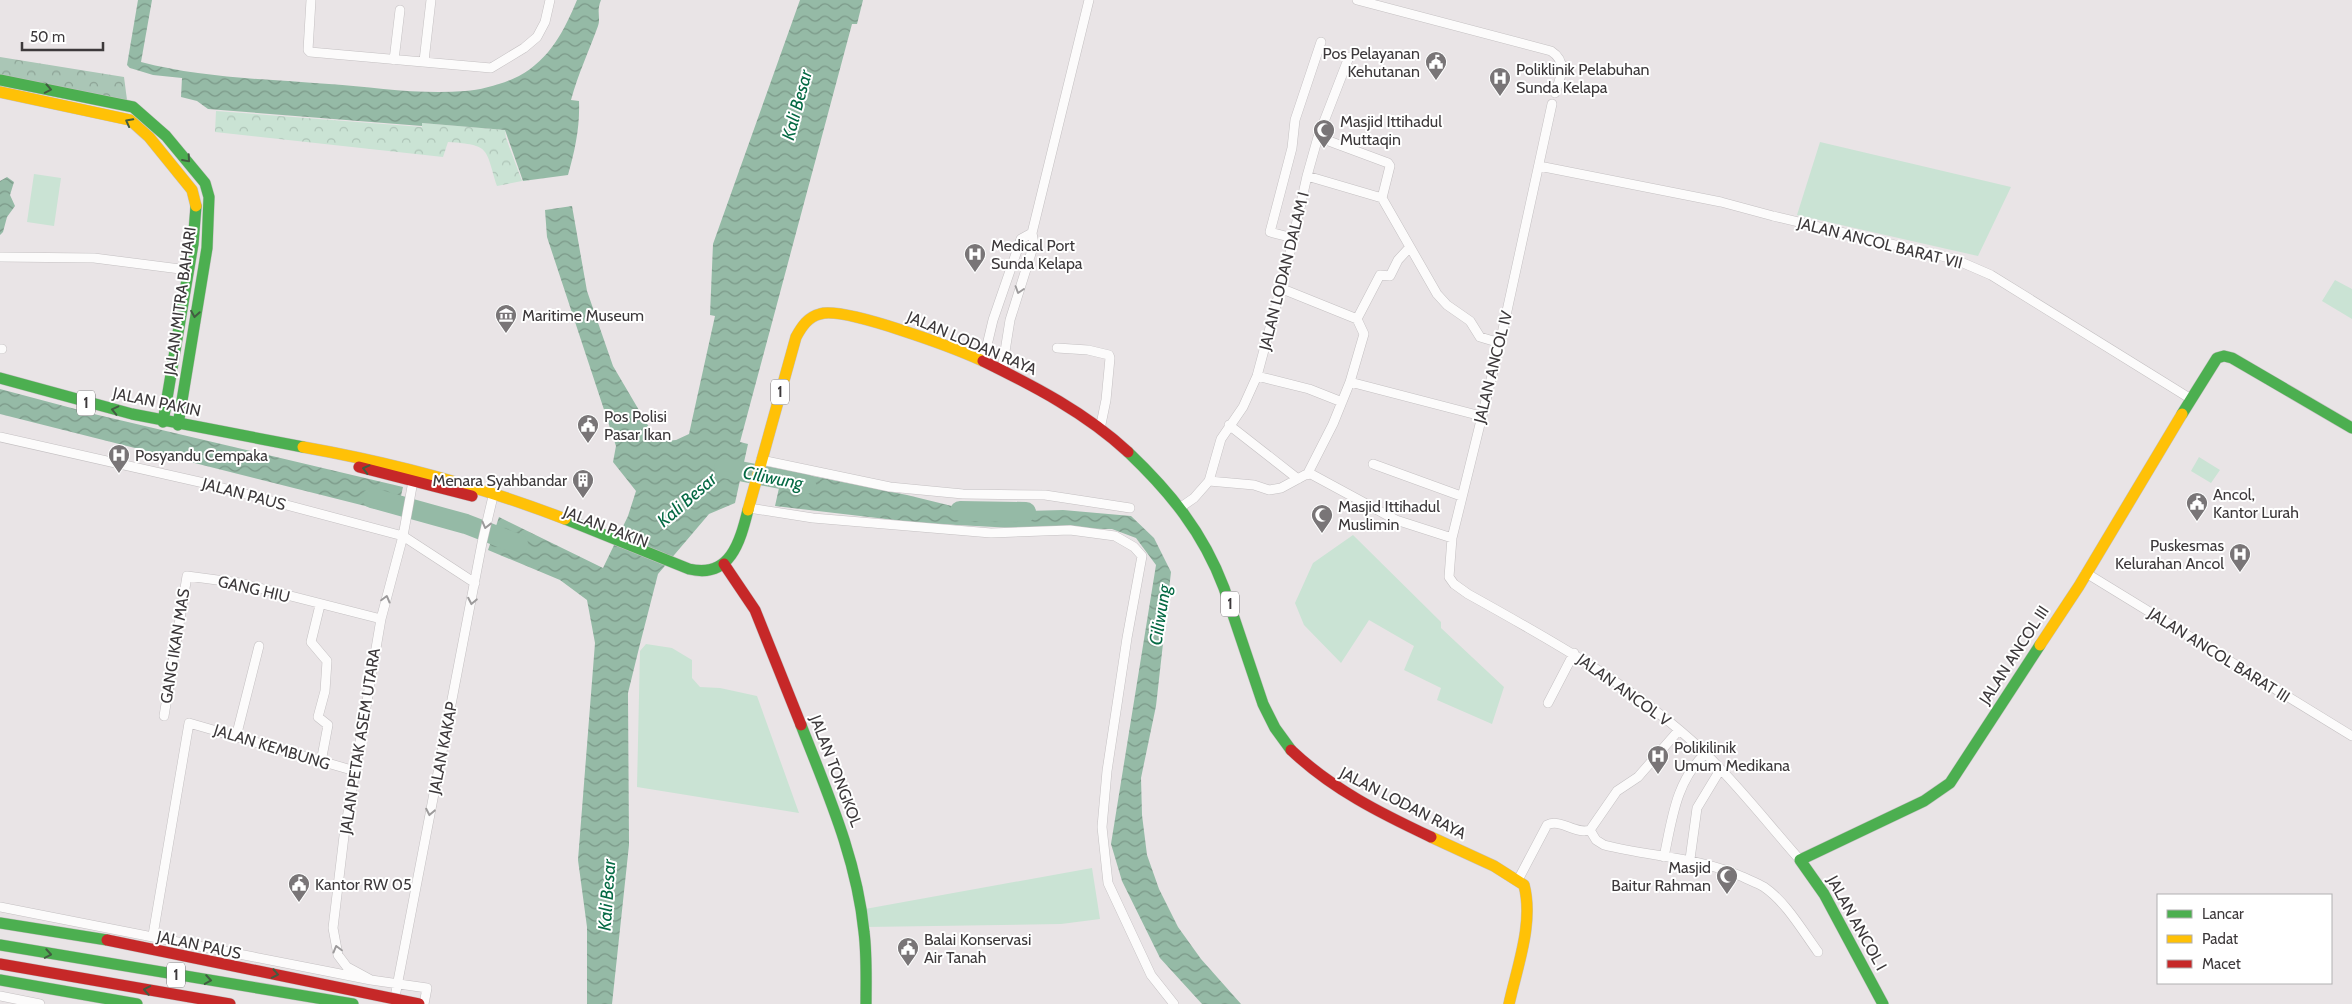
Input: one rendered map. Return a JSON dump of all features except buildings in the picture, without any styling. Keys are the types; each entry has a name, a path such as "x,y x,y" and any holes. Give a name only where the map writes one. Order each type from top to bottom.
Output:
{"main road":[{"name":"JALAN MITRA BAHARI","path":"0,80 133,107 166,136 205,183 209,197 207,248 198,289 178,425"},
{"name":"JALAN MITRA BAHARI","path":"0,92 130,120 149,137 192,190 196,201 193,244 162,422"},
{"path":"193,244 207,248"},
{"path":"185,285 198,289"},
{"name":"JALAN LODAN RAYA","path":"761,462 796,337 801,325 808,317 816,313 836,313 905,331 1002,370 1062,403 1100,429 1147,470 1181,507 1197,530 1216,566 1267,715 1289,749 1330,785 1375,810 1518,880"},
{"name":"JALAN ANCOL III","path":"1800,860 1924,801 1950,783 2086,573 2217,358 2224,356 2232,358 2352,428"},
{"name":"JALAN PAKIN","path":"0,378 162,422 277,442 308,450 328,459 413,485 492,500"},
{"name":"JALAN PAKIN","path":"308,450 331,451 396,466 694,573 715,570 724,564"},
{"name":"1","path":"724,564 741,537 761,462"},
{"name":"JALAN TONGKOL","path":"724,564 755,610 837,816 849,855 864,930 866,1004"},
{"name":"JALAN ANCOL I","path":"1800,860 1824,894 1883,1004"},
{"path":"1509,1004 1526,918 1526,890 1518,880"},
{"path":"0,923 107,940 419,1004"},
{"name":"1","path":"0,945 353,1004"},
{"name":"1","path":"0,964 230,1004"},
{"path":"0,980 137,1004"}],"street":[{"path":"312,0 308,52 491,68 524,48 537,37 545,22 550,0"},
{"path":"424,61 431,0"},
{"path":"1002,370 1010,320 1034,244 1032,233 1088,0"},
{"path":"1358,0 1551,51 1558,56 1562,65 1562,75 1555,94"},
{"path":"394,60 400,10"},
{"path":"1293,238 1270,232 1292,148 1295,120 1321,42"},
{"name":"JALAN LODAN DALAM I","path":"1209,481 1221,439 1229,425 1243,408 1257,376 1293,238 1306,176 1318,137 1349,57"},
{"name":"JALAN ANCOL IV","path":"1449,569 1452,538 1461,496 1500,343 1552,104"},
{"path":"1318,137 1388,163 1390,166 1382,198 1437,294 1447,305 1470,321 1480,337 1500,343"},
{"name":"JALAN ANCOL BARAT VII","path":"1539,166 1720,202 1954,259 1991,275 2191,398"},
{"path":"1306,176 1382,198"},
{"path":"983,362 993,320 1022,239 1032,233"},
{"path":"1357,319 1380,274 1390,276 1398,260 1410,247"},
{"path":"0,257 94,258 188,270"},
{"path":"1181,507 1194,498 1209,481 1254,485 1270,490 1281,488 1308,473 1342,402 1364,334 1357,319 1280,288"},
{"path":"1057,348 1088,350 1109,355 1106,400 1100,429"},
{"path":"1257,376 1303,387 1342,402"},
{"path":"1350,382 1481,416"},
{"path":"1229,425 1298,479"},
{"name":"JALAN PAUS","path":"0,437 204,483 403,536 475,583"},
{"path":"761,462 890,487 963,494 1045,495 1130,508"},
{"path":"1373,464 1461,496"},
{"path":"1308,473 1396,520 1452,538"},
{"name":"JALAN PETAK ASEM UTARA","path":"371,980 347,967 338,955 333,928 354,772 381,619 403,536 413,485"},
{"name":"JALAN KAKAP","path":"394,1004 482,543 492,500"},
{"path":"750,505 813,518 991,533 1070,530 1115,536 1134,547 1142,556 1127,638 1107,771 1102,828 1108,883 1151,975 1174,1004"},
{"name":"JALAN ANCOL V","path":"1449,569 1450,576 1460,589 1574,653 1679,730 1720,770 1800,860"},
{"name":"JALAN ANCOL BARAT III","path":"2086,573 2352,736"},
{"name":"GANG HIU","path":"187,576 240,583 320,605 381,619"},
{"name":"GANG IKAN MAS","path":"164,716 187,576"},
{"path":"320,605 311,642 327,661 325,691 318,717 328,725 321,762"},
{"path":"236,736 259,646"},
{"path":"1548,703 1574,653"},
{"name":"JALAN KEMBUNG","path":"153,935 189,723 354,772"},
{"path":"1518,880 1547,826 1555,823 1583,832 1590,830 1617,791 1638,777 1679,730"},
{"path":"1664,857 1680,790 1689,770 1705,754"},
{"path":"1690,859 1697,808 1720,770"},
{"path":"1590,830 1596,840 1604,845 1664,857 1690,859 1763,886 1782,904 1818,952"},
{"name":"JALAN PAUS","path":"0,907 153,935 371,980 427,988 424,1004"},
{"path":"379,1004 382,981"},
{"path":"0,996 40,1004"}],"green space":[{"path":"0,57 124,77 127,100 122,106 0,85"},
{"path":"216,111 422,127 422,123 505,130 506,138 522,181 497,186 488,156 479,147 472,145 448,142 443,157 215,132"},
{"path":"1820,142 2011,187 1978,256 1797,215"},
{"path":"34,174 61,178 54,226 27,222"},
{"path":"2335,280 2352,289 2352,319 2322,301"},
{"path":"2199,457 2220,470 2211,483 2191,471"},
{"path":"1353,535 1441,622 1441,628 1504,687 1492,724 1437,700 1441,688 1404,670 1414,646 1369,620 1341,663 1304,625 1295,603 1313,563"},
{"path":"646,644 672,648 692,660 692,678 700,687 720,688 757,696 799,813 637,787 640,651"},
{"path":"1092,868 1100,919 1061,924 866,927 865,909"}],"water":[{"path":"138,0 152,0 141,62 211,75 397,90 448,92 478,89 499,84 519,76 548,53 567,23 577,0 601,0 598,26 571,100 579,101 579,120 568,175 523,181 505,130 422,123 422,126 208,109 197,101 181,97 182,78 153,75 130,68 127,65"},
{"name":"Kali Besar","path":"800,0 863,0 857,24 852,24 740,442 748,444 735,503 709,514 658,574 628,693 629,845 612,1004 587,1004 587,927 578,860 595,643 587,600 560,580 488,550 499,517 603,568 628,516 636,491 613,462 616,446 547,237 545,210 572,206 587,291 613,366 653,434 666,441 676,440 689,434 715,316 710,315 713,244"},
{"path":"7,177 14,182 10,195 15,206 7,217 3,232 0,235 0,181"},
{"path":"0,389 94,414 403,487 397,514 0,414"},
{"path":"783,470 907,495 960,508 990,512 1063,510 1131,516 1154,538 1171,572 1156,706 1141,778 1142,815 1147,855 1159,889 1178,927 1201,959 1241,1004 1202,1004 1160,958 1122,881 1111,844 1156,565 1136,538 1112,529 1013,528 920,523 775,506"}],"waterway":[{"name":"Ciliwung","path":"724,468 806,484"},
{"path":"372,498 466,524 518,544"},
{"name":"Ciliwung","path":"960,511 1026,512"}],"traffic: fast":[{"path":"0,80 133,107 166,136 205,183 209,197 207,248 178,425"},
{"path":"163,422 193,244 196,206"},
{"path":"2182,414 2217,358 2224,356 2232,358 2352,428"},
{"path":"0,378 132,414 303,447"},
{"path":"1128,452 1158,482 1184,514 1206,549 1224,588 1263,704 1275,728 1291,750"},
{"path":"565,519 689,569 703,571 724,563 731,555 737,545 748,510"},
{"path":"1883,1004 1824,894 1800,860 1924,801 1950,783 2040,645"},
{"path":"801,725 840,826 855,878 865,941 866,1004"},
{"path":"0,923 107,940"},
{"path":"0,945 353,1004"},
{"path":"0,980 137,1004"}],"traffic: slow":[{"path":"0,92 130,120 149,137 192,190 196,206"},
{"path":"748,510 796,337 812,317 833,313 852,316 901,330 983,361"},
{"path":"2040,645 2079,586 2182,414"},
{"path":"303,447 370,460 436,477 501,496 565,519"},
{"path":"1431,837 1494,866 1524,885 1527,900 1526,930 1509,1004"}],"traffic: jam":[{"path":"983,361 1059,401 1095,425 1128,452"},
{"path":"359,467 472,496"},
{"path":"724,564 755,610 801,725"},
{"path":"1291,750 1323,777 1357,799 1431,837"},
{"path":"107,940 419,1004"},
{"path":"0,964 230,1004"}],"place":[{"name":"Pos Pelayanan Kehutanan","path":"1436,81"},
{"name":"Poliklinik Pelabuhan Sunda Kelapa","path":"1500,97"},
{"name":"Masjid Ittihadul Muttaqin","path":"1324,149"},
{"name":"Medical Port Sunda Kelapa","path":"975,273"},
{"name":"Maritime Museum","path":"506,334"},
{"name":"Pos Polisi Pasar Ikan","path":"588,444"},
{"name":"Posyandu Cempaka","path":"119,474"},
{"name":"Menara Syahbandar","path":"583,499"},
{"name":"Ancol, Kantor Lurah","path":"2197,522"},
{"name":"Masjid Ittihadul Muslimin","path":"1322,534"},
{"name":"Puskesmas Kelurahan Ancol","path":"2240,573"},
{"name":"Polikilinik Umum Medikana","path":"1658,775"},
{"name":"Masjid Baitur Rahman","path":"1727,895"},
{"name":"Kantor RW 05","path":"299,903"},
{"name":"Balai Konservasi Air Tanah","path":"908,967"}]}
